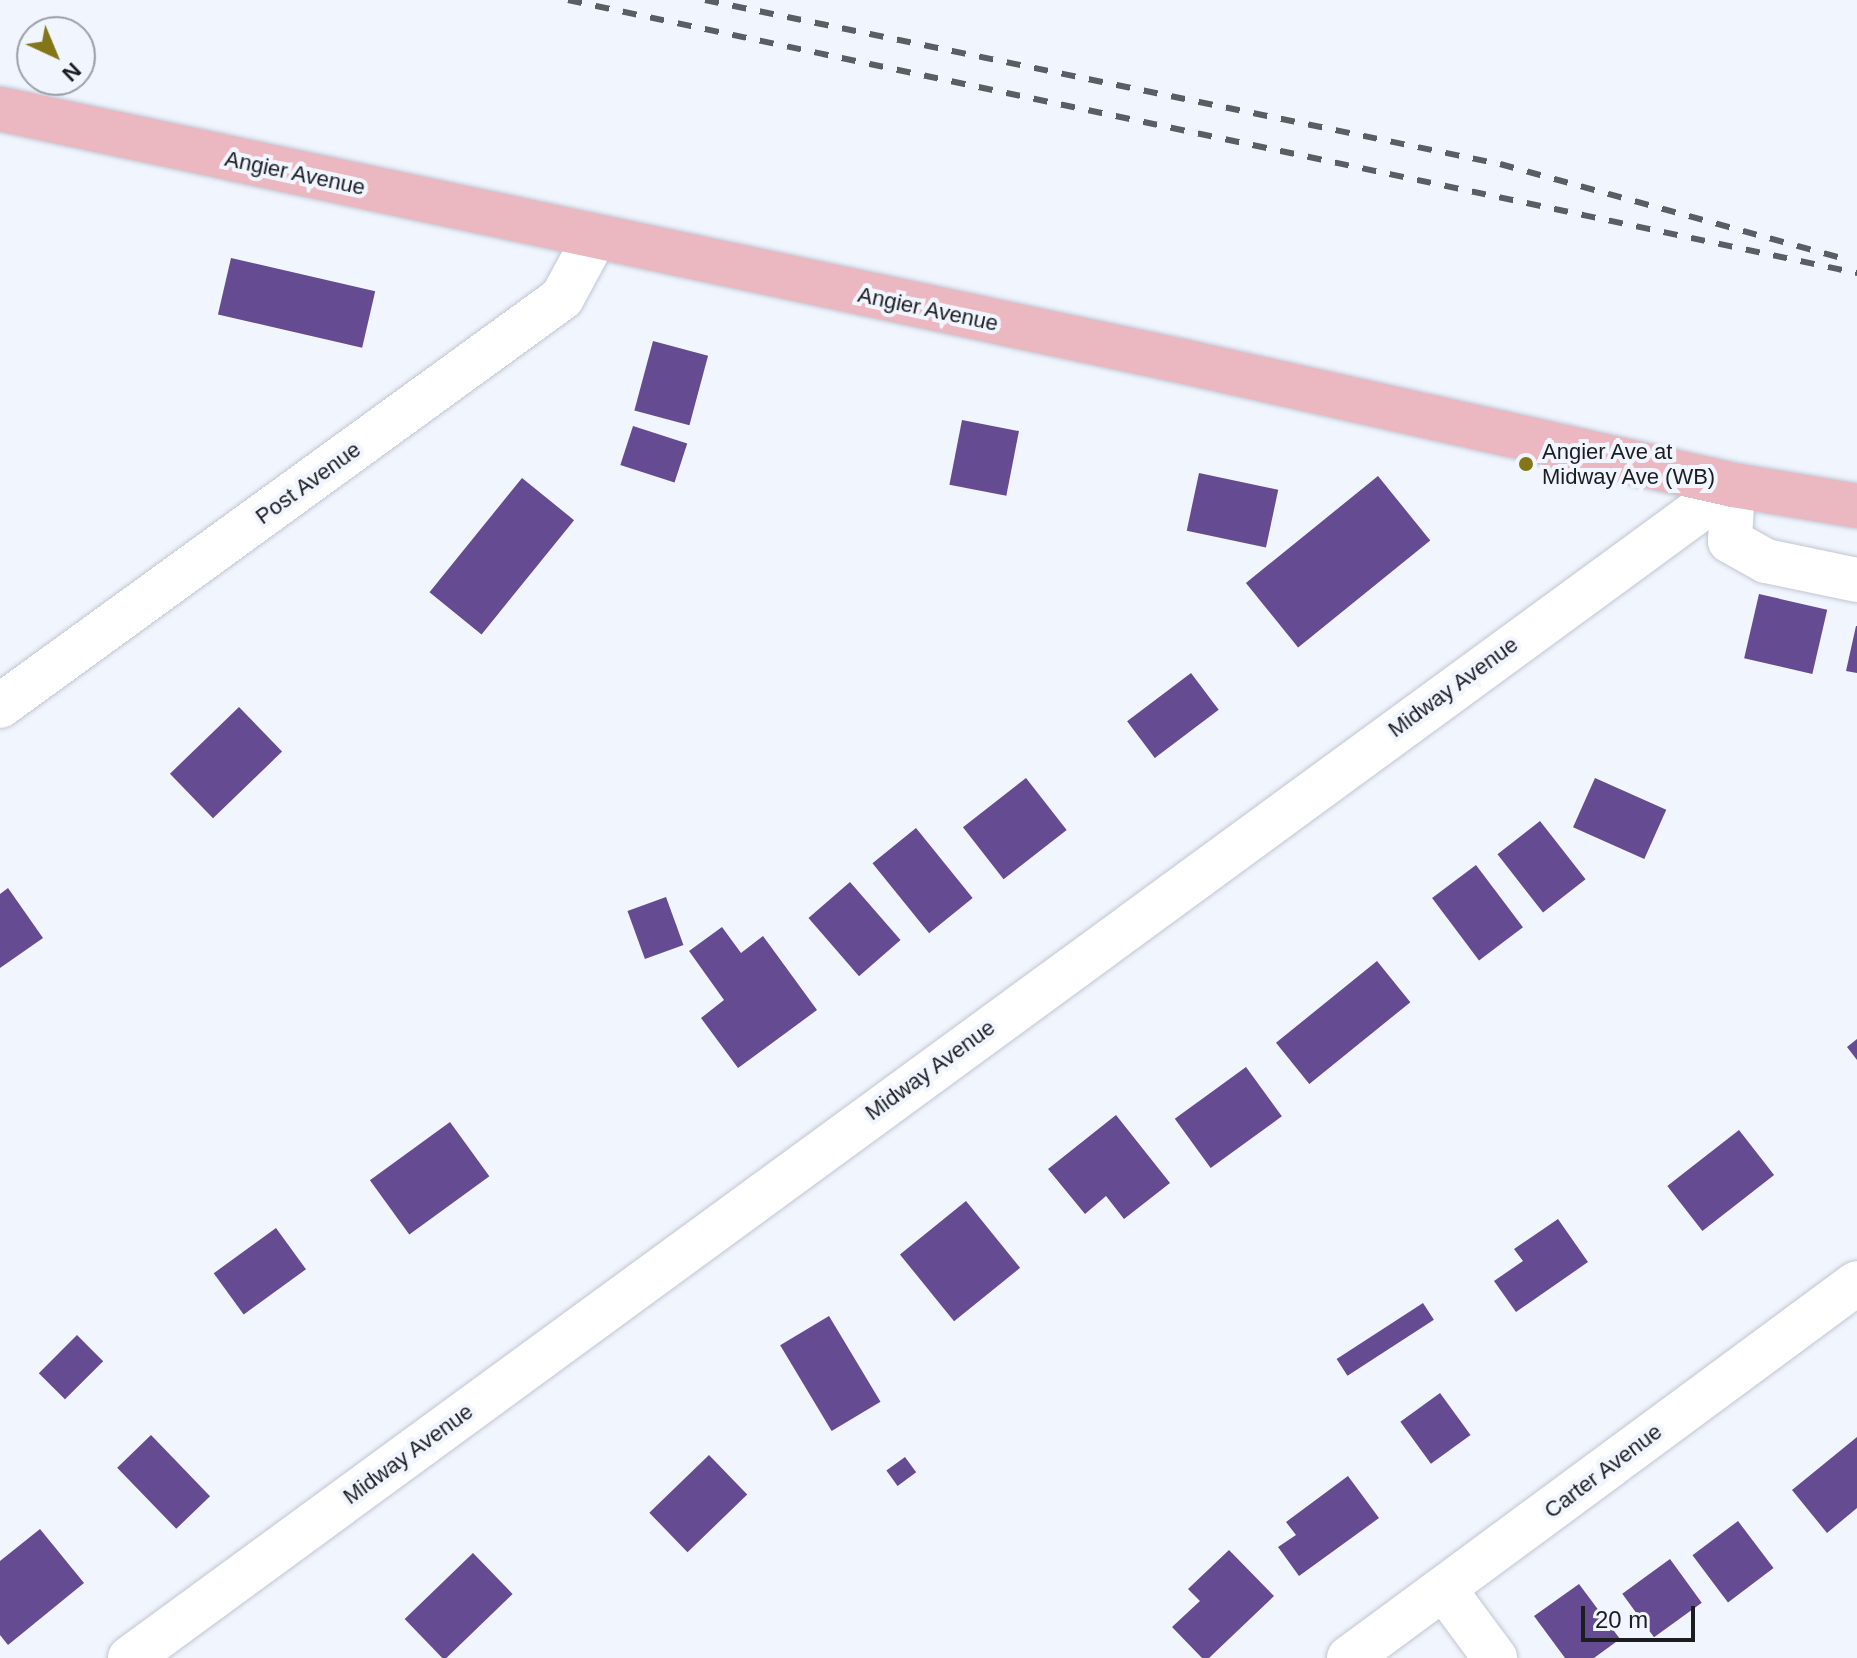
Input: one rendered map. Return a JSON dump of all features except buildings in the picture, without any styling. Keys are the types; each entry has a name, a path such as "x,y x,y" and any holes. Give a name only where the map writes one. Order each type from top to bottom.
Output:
{"main road":[{"name":"Angier Avenue","path":"0,109 594,239 1186,362 1733,485 1857,506"}],"street":[{"name":"Post Avenue","path":"0,706 562,298 594,239"},
{"path":"1733,485 1730,541 1766,561 1857,580"},
{"name":"Midway Avenue","path":"130,1658 1733,485"},
{"name":"Carter Avenue","path":"1349,1658 1857,1283"},
{"path":"1444,1589 1495,1658"}],"railway":[{"path":"568,0 1857,273"},
{"path":"705,0 1500,164 1849,260"}],"place":[{"name":"Angier Ave at Midway Ave (WB)","path":"1526,464"}]}
